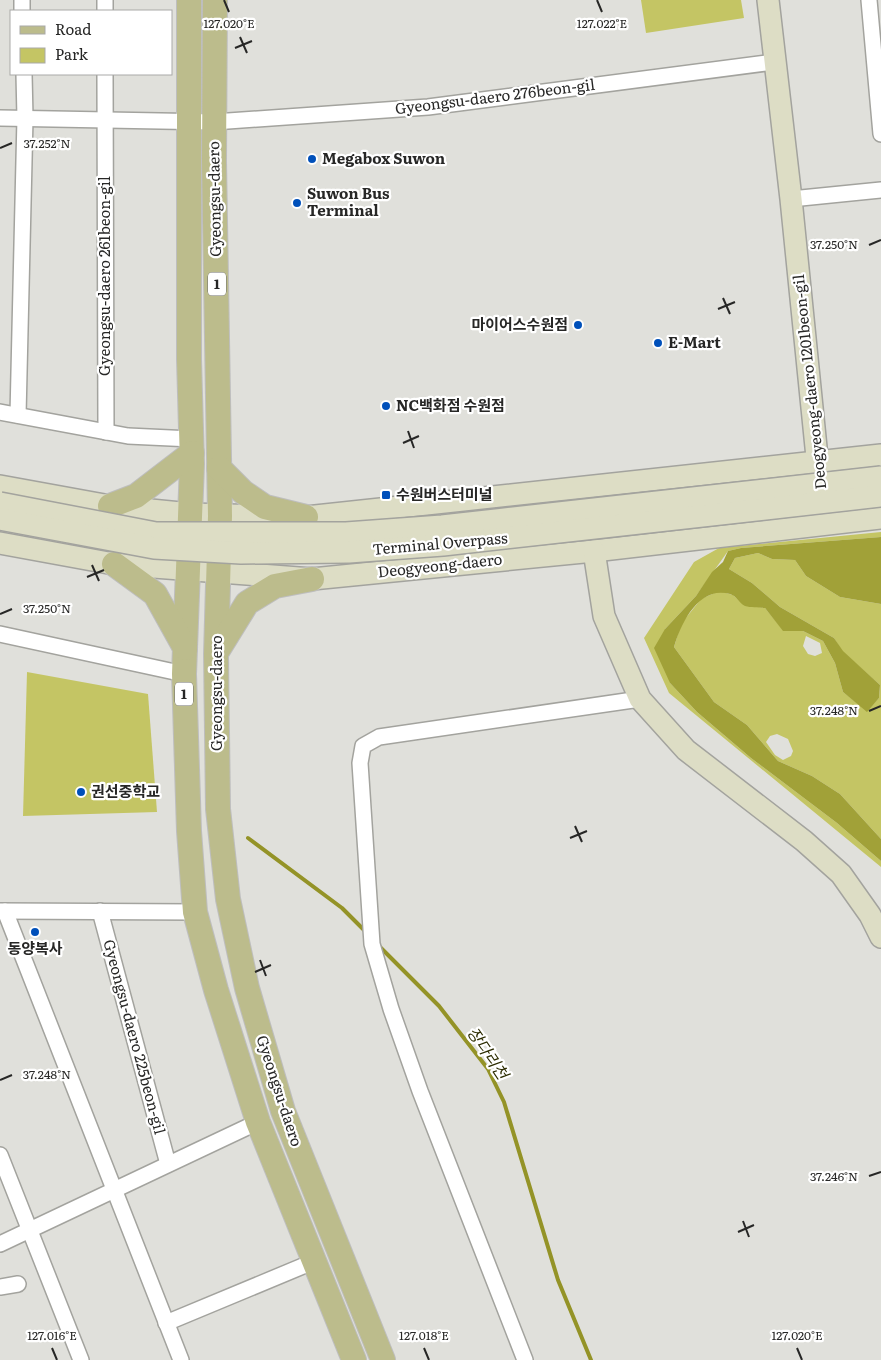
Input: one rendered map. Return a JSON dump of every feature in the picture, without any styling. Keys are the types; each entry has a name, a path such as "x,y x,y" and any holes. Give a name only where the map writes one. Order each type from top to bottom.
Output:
{"main road":[{"name":"Gyeongsu-daero","path":"189,0 189,359 192,446 184,674 189,831 195,912 216,990 258,1122 316,1261 354,1360"},
{"name":"Gyeongsu-daero","path":"215,0 214,122 220,516 216,654 218,809 228,898 247,988 283,1111 384,1360"},
{"name":"Deogyeong-daero 1201beon-gil","path":"768,0 791,199 816,463 827,524"},
{"path":"110,506 136,496 192,446"},
{"path":"0,486 110,506 220,516 306,517 881,455"},
{"path":"218,468 243,492 265,507 306,517"},
{"name":"Terminal Overpass","path":"0,503 156,533 346,533 451,525 881,477"},
{"name":"Terminal Overpass","path":"0,519 154,548 241,553 348,552 443,545 881,496"},
{"name":"Deogyeong-daero","path":"0,543 114,564 312,579 594,551 881,518"},
{"path":"594,551 604,616 640,699 686,750 804,841 841,874 870,915 881,937"},
{"path":"114,564 155,594 185,648"},
{"path":"216,654 247,603 275,586 312,579"}],"street":[{"path":"869,0 881,134"},
{"name":"Gyeongsu-daero 276beon-gil","path":"0,118 214,122 437,106 774,62"},
{"path":"18,415 25,118 24,75"},
{"name":"Gyeongsu-daero 261beon-gil","path":"105,75 106,432"},
{"path":"791,199 881,190"},
{"path":"0,412 192,446"},
{"path":"0,634 184,674"},
{"path":"525,1360 424,1100 391,1010 372,944 360,763 363,746 379,737 640,699"},
{"path":"181,1360 3,911 195,912"},
{"name":"Gyeongsu-daero 225beon-gil","path":"100,911 168,1164"},
{"path":"0,1244 258,1122"},
{"path":"0,1155 6,1185 30,1230 81,1360"},
{"path":"166,1323 316,1261"},
{"path":"0,1286 18,1284"}],"green space":[{"path":"641,0 741,0 744,18 646,33"},
{"path":"881,532 881,537 741,548 728,551 696,596 665,629 670,683 697,712 751,758 837,823 881,861 881,867 669,693 644,638 694,562 719,548"},
{"path":"758,553 772,559 795,560 806,576 840,597 881,604 881,839 840,794 812,776 778,761 747,725 714,702 674,647 681,624 701,599 719,591 733,595 744,605 765,608 783,630 803,631 823,641 835,663 843,692 867,711 879,698 880,685 842,651 834,638 780,607 752,583 729,569 735,558","holes":["806,636 820,643 822,653 815,656 808,654 803,646","777,734 788,739 793,751 791,756 783,760 775,755 766,742 770,736"]},
{"path":"27,672 148,694 157,812 23,816"}],"shaded area":[{"path":"881,537 881,604 840,597 806,576 795,560 772,559 758,553 735,558 729,569 752,583 780,607 834,638 843,651 880,685 879,698 867,712 843,692 835,663 823,641 803,631 783,631 765,608 745,606 730,594 719,593 709,595 701,600 693,608 681,627 674,647 714,702 747,725 778,761 812,776 840,794 881,839 881,861 837,823 751,758 697,712 670,683 654,648 665,629 696,596 712,572 723,562 728,551 741,548"}],"waterway":[{"name":"장다리천","path":"248,838 342,908 367,933"},
{"name":"장다리천","path":"377,944 439,1006 488,1069 504,1102 558,1280 591,1360"}],"place":[{"name":"Megabox Suwon","path":"312,159"},
{"name":"Suwon Bus Terminal","path":"297,203"},
{"name":"마이어스수원점","path":"578,325"},
{"name":"E-Mart","path":"658,343"},
{"name":"NC백화점 수원점","path":"386,406"},
{"name":"수원버스터미널","path":"386,495"},
{"name":"권선중학교","path":"81,792"},
{"name":"동양복사","path":"35,932"}]}
